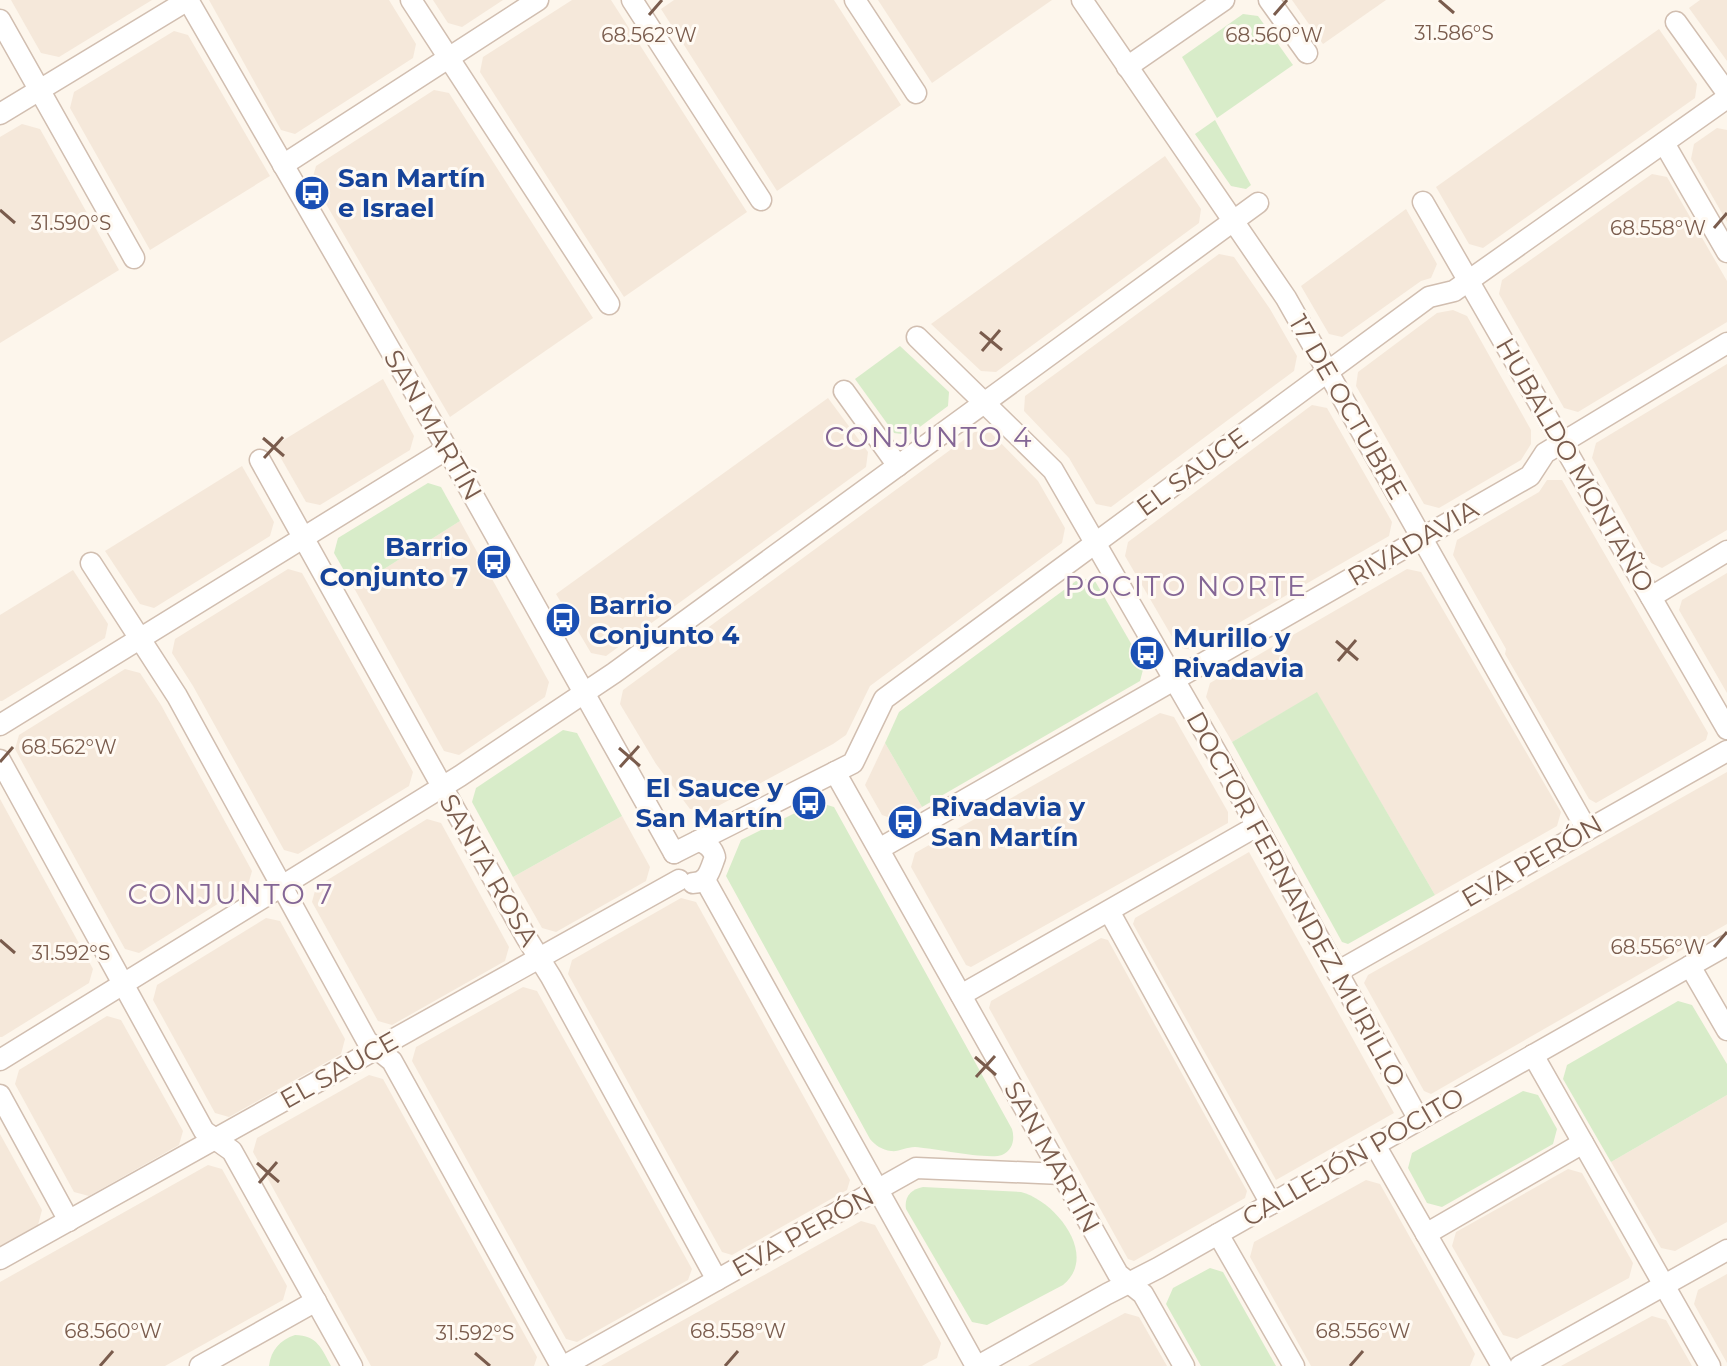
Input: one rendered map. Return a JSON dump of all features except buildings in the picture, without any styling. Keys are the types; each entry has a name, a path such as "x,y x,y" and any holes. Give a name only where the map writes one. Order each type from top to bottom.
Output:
{"street":[{"path":"0,114 188,0"},
{"name":"SAN MARTÍN","path":"188,0 447,449 674,853"},
{"path":"411,0 609,304"},
{"path":"283,165 538,0"},
{"path":"632,0 761,200"},
{"path":"855,0 916,93"},
{"name":"17 DE OCTUBRE","path":"1082,0 1286,298 1587,830"},
{"path":"1127,67 1224,0"},
{"path":"1269,0 1307,53"},
{"path":"0,20 134,258"},
{"path":"1676,22 1727,96"},
{"name":"EL SAUCE","path":"674,853 853,763 884,699 1429,297 1454,291 1469,281 1727,96"},
{"path":"1664,143 1727,252"},
{"name":"HUBALDO MONTAÑO","path":"1423,202 1727,729"},
{"path":"0,1060 442,787 584,693 1258,203"},
{"name":"DOCTOR FERNANDEZ MURILLO","path":"917,337 1053,470 1257,826 1419,1120"},
{"name":"RIVADAVIA","path":"879,849 1530,476 1545,453 1727,343"},
{"path":"844,391 898,466"},
{"path":"0,725 447,449"},
{"name":"SANTA ROSA","path":"260,460 551,977 717,1280"},
{"path":"1651,597 1727,551"},
{"path":"91,563 177,696 367,1041 392,1061 562,1366"},
{"name":"EVA PERÓN","path":"1337,972 1727,751"},
{"path":"0,760 204,1131 232,1151 352,1366"},
{"name":"SAN MARTÍN","path":"835,772 1118,1274 1143,1294 1184,1366"},
{"path":"961,995 1257,826"},
{"path":"674,853 673,871 679,880 697,884 708,876 715,857 708,846 698,841"},
{"name":"EL SAUCE","path":"0,1259 679,880"},
{"path":"705,880 977,1366"},
{"path":"1109,911 1271,1204"},
{"name":"CALLEJÓN POCITO","path":"977,1366 1218,1234 1727,945"},
{"path":"1690,966 1727,1030"},
{"path":"1533,1055 1710,1366"},
{"path":"0,1095 69,1221"},
{"path":"1426,1234 1583,1143"},
{"path":"1375,1145 1502,1366"},
{"name":"EVA PERÓN","path":"562,1366 916,1168 1062,1174"},
{"path":"1218,1234 1294,1366"},
{"path":"1520,1366 1727,1250"},
{"path":"206,1365 316,1301"}],"shaded area":[{"path":"11,0 152,0 59,57 41,53"},
{"path":"209,0 389,0 416,44 413,58 295,134 281,130"},
{"path":"433,0 503,0 462,27 448,23"},
{"path":"572,0 611,0 747,212 624,297 480,72 483,57"},
{"path":"674,0 834,0 901,105 777,191 661,9"},
{"path":"878,0 1052,0 932,83"},
{"path":"1292,0 1386,0 1323,44"},
{"path":"1700,0 1727,0 1727,61 1689,8"},
{"path":"1659,29 1697,84 1695,98 1483,248 1469,244 1436,187"},
{"path":"174,31 188,35 270,176 150,250 70,108 74,92"},
{"path":"434,90 449,93 593,318 450,417 312,180 316,166"},
{"path":"22,124 40,129 119,270 0,343 0,137"},
{"path":"1717,128 1727,130 1727,222 1691,159 1694,144"},
{"path":"1165,156 1201,209 1199,223 996,372 981,371 931,324"},
{"path":"1652,174 1667,177 1727,281 1727,322 1578,412 1564,408 1499,294 1502,280"},
{"path":"1406,209 1437,264 1431,278 1421,281 1342,337 1329,334 1301,286"},
{"path":"1219,254 1234,257 1270,309 1297,356 1294,371 1111,507 1096,504 1069,458 1024,411 1025,396"},
{"path":"1453,310 1467,316 1531,430 1531,444 1521,460 1439,508 1424,504 1356,386 1358,372 1437,313"},
{"path":"1727,364 1727,530 1662,568 1651,563 1592,458 1596,443"},
{"path":"383,379 414,436 410,450 320,505 306,502 274,446"},
{"path":"828,398 868,452 866,467 606,656 591,653 556,594"},
{"path":"1312,405 1327,408 1392,522 1389,536 1192,650 1178,647 1125,556 1128,542"},
{"path":"976,431 991,433 1038,481 1065,528 1062,543 870,686 846,735 707,812 690,809 656,764 620,704 623,690"},
{"path":"242,466 274,522 270,536 154,608 140,604 105,551"},
{"path":"1547,480 1562,480 1708,733 1706,740 1596,803 1589,799 1505,654 1506,649 1453,555 1457,540 1539,492"},
{"path":"460,521 549,682 545,697 459,755 444,751 354,588"},
{"path":"288,569 302,573 413,772 409,786 298,854 284,850 172,653 175,639"},
{"path":"1407,569 1421,572 1561,812 1557,826 1435,895 1317,693 1232,742 1206,697 1210,683"},
{"path":"73,570 108,624 105,638 0,701 0,615"},
{"path":"1727,573 1727,693 1679,610 1682,600"},
{"path":"125,669 140,673 161,705 252,871 248,885 139,953 125,949 15,749 19,735"},
{"path":"1160,713 1174,717 1228,812 1228,823 971,967 966,965 911,867 915,853"},
{"path":"885,743 922,807 899,821 882,815 865,785"},
{"path":"1727,772 1727,924 1431,1094 1424,1091 1364,983 1368,975"},
{"path":"0,799 93,969 89,983 2,1037 0,1037"},
{"path":"622,816 650,867 646,881 556,932 542,928 513,877"},
{"path":"427,819 441,823 509,947 505,961 392,1025 378,1021 312,902 316,887"},
{"path":"1249,852 1394,1113 1276,1180 1133,924 1135,918"},
{"path":"681,898 696,902 850,1180 847,1190 732,1255 722,1252 568,974 572,960"},
{"path":"266,918 280,921 345,1039 341,1054 229,1117 215,1113 153,1000 157,985"},
{"path":"1101,938 1108,940 1247,1191 1245,1198 1134,1261 1128,1259 989,1008 991,1001"},
{"path":"523,987 537,991 692,1269 688,1280 577,1342 566,1339 412,1061 416,1047"},
{"path":"107,1016 121,1020 183,1131 179,1145 89,1196 74,1192 15,1084 19,1070"},
{"path":"369,1075 383,1079 537,1357 534,1366 371,1366 253,1152 257,1138"},
{"path":"1727,1095 1727,1222 1675,1251 1661,1248 1611,1162"},
{"path":"0,1134 42,1210 38,1225 0,1246"},
{"path":"208,1165 222,1169 287,1286 283,1300 165,1366 0,1366 0,1282"},
{"path":"1568,1169 1582,1173 1633,1263 1629,1278 1517,1339 1503,1335 1452,1246 1456,1232"},
{"path":"1366,1180 1380,1184 1452,1312 1475,1354 1470,1366 1311,1366 1250,1257 1254,1242"},
{"path":"861,1221 875,1225 941,1343 937,1358 922,1366 601,1366"},
{"path":"1727,1274 1727,1363 1694,1304 1698,1290"},
{"path":"1125,1313 1139,1317 1167,1366 1028,1366"},
{"path":"1652,1316 1666,1320 1692,1366 1561,1366"}],"green space":[{"path":"1243,14 1258,16 1293,65 1217,118 1182,57"},
{"path":"1215,120 1251,185 1246,189 1231,186 1195,134"},
{"path":"900,346 949,392 948,406 909,435 894,433 855,379"},
{"path":"428,483 441,487 460,521 354,588 334,553 338,538"},
{"path":"1080,578 1095,581 1144,666 1140,681 922,807 885,743 899,712"},
{"path":"1317,692 1435,895 1348,944 1342,942 1232,742"},
{"path":"563,730 577,733 622,816 513,877 472,802 476,788"},
{"path":"817,802 834,807 1012,1129 1012,1144 1002,1155 973,1155 915,1147 891,1151 870,1139 726,876 741,840"},
{"path":"1678,1001 1692,1005 1727,1064 1727,1095 1611,1162 1563,1079 1567,1065"},
{"path":"1523,1091 1538,1095 1557,1129 1553,1144 1442,1207 1427,1203 1408,1168 1412,1153"},
{"path":"923,1187 1021,1192 1034,1197 1047,1206 1069,1231 1077,1260 1073,1273 1063,1285 987,1325 972,1322 906,1209 909,1194"},
{"path":"1210,1268 1223,1272 1276,1366 1201,1366 1166,1304 1173,1288"},
{"path":"295,1335 314,1340 331,1366 269,1366 277,1346"}],"place":[{"name":"San Martín e Israel","path":"312,193"},
{"name":"Barrio Conjunto 7","path":"494,562"},
{"name":"Barrio Conjunto 4","path":"563,620"},
{"name":"Murillo y Rivadavia","path":"1147,653"},
{"name":"El Sauce y San Martín","path":"809,803"},
{"name":"Rivadavia y San Martín","path":"905,822"}],"district":[{"name":"CONJUNTO 4","path":"929,437"},
{"name":"POCITO NORTE","path":"1186,586"},
{"name":"CONJUNTO 7","path":"231,894"}]}
